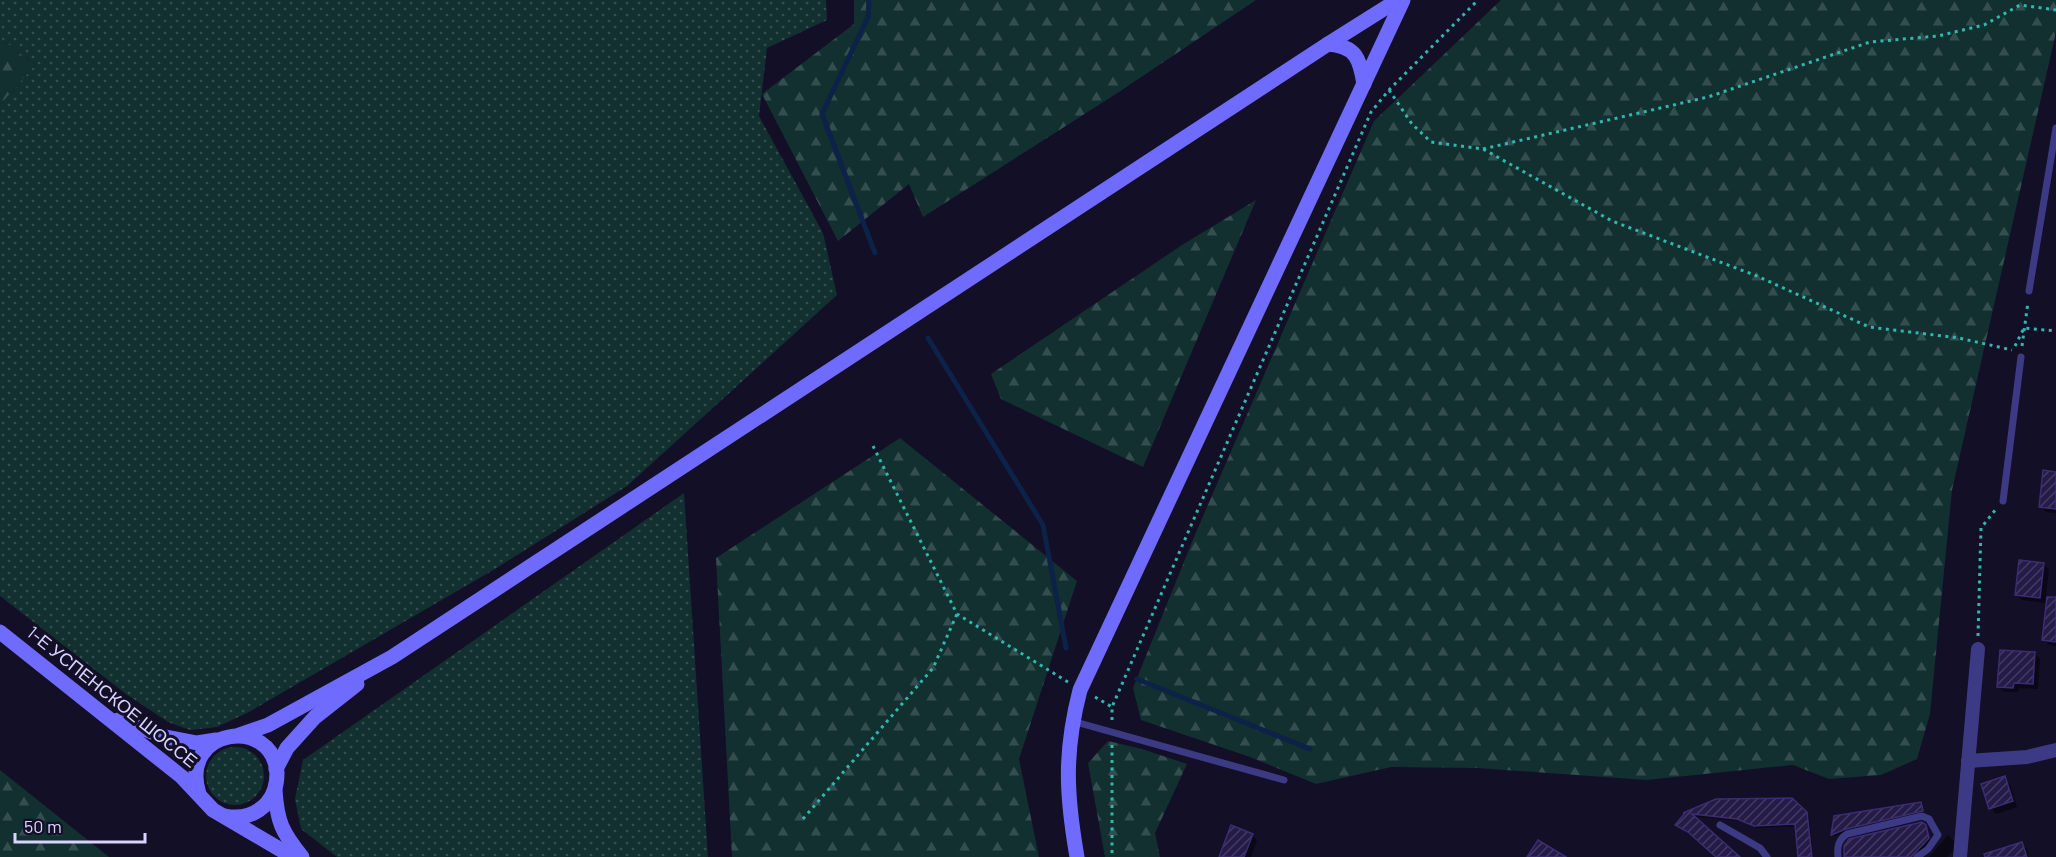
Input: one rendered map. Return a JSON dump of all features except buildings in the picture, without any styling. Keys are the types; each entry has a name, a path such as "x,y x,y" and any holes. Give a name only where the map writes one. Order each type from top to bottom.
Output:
{"main road":[{"path":"302,857 285,837 276,814 276,769 287,748 315,717 392,657 1398,0"},
{"path":"1077,857 1067,792 1072,721 1080,690 1403,0"},
{"path":"1328,44 1346,47 1356,56 1361,64 1364,84"},
{"name":"1-Е УСПЕНСКОЕ ШОССЕ","path":"0,632 182,777 213,810 293,857"},
{"name":"1-Е УСПЕНСКОЕ ШОССЕ","path":"199,794 195,784 197,763 209,745 218,739 239,735 268,725 392,657"},
{"path":"107,715 166,737 197,743 218,739"},
{"path":"239,735 259,742 267,750 276,769"},
{"path":"222,815 233,818 254,814 262,808 275,790"}],"street":[{"path":"1960,857 1978,649"},
{"path":"1968,761 2026,757 2056,750"}],"lane":[{"path":"2029,291 2056,128"},
{"path":"2002,501 2021,357"},
{"path":"1072,721 1284,780"},
{"path":"1838,857 1837,849 1840,839 1847,834 1922,816 1929,819 1938,835 1928,849 1917,857"},
{"path":"1719,825 1760,848 1767,857"}],"path":[{"path":"1112,857 1112,706 1371,112 1389,90 1478,0"},
{"path":"1389,90 1412,124 1431,142 1483,149 1707,97 1870,42 1938,36 1984,25 2020,5 2056,10"},
{"path":"1483,149 1612,222 1757,276 1869,327 1959,338 2013,350 2024,328"},
{"path":"2021,357 2029,291"},
{"path":"2024,328 2056,332"},
{"path":"873,446 957,614 1080,690 1112,706"},
{"path":"1978,649 1981,528 2002,501"},
{"path":"803,819 933,668 957,614"}],"green space":[{"path":"0,0 826,0 827,20 767,48 759,116 823,233 837,295 627,486 495,569 249,712 217,727 190,730 168,722 126,694 0,596 0,105 35,65 0,38"},
{"path":"854,0 1256,0 1119,92 923,217 909,184 838,241 762,94 854,24"},
{"path":"1501,0 2056,0 2056,32 1952,490 1930,714 1917,759 1881,775 1829,779 1793,765 1646,780 1477,768 1391,767 1316,784 1250,757 1141,720 1133,688 1194,537 1374,121"},
{"path":"0,38 35,65 0,105"},
{"path":"1256,200 1143,467 1001,399 991,374 1182,245"},
{"path":"900,438 1077,581 1019,759 1039,857 732,857 716,558"},
{"path":"684,493 708,857 337,857 301,829 295,799 303,760"},
{"path":"1108,741 1142,749 1187,764 1155,833 1160,857 1105,857 1088,763"},
{"path":"229,747 241,747 256,755 264,770 264,782 256,797 241,805 229,805 214,797 206,782 206,770 214,755"},
{"path":"0,770 109,857 0,857"}],"waterway":[{"path":"869,0 868,17 822,114 875,253"},
{"path":"928,338 1043,525 1066,648"},
{"path":"1137,679 1310,749"}]}
